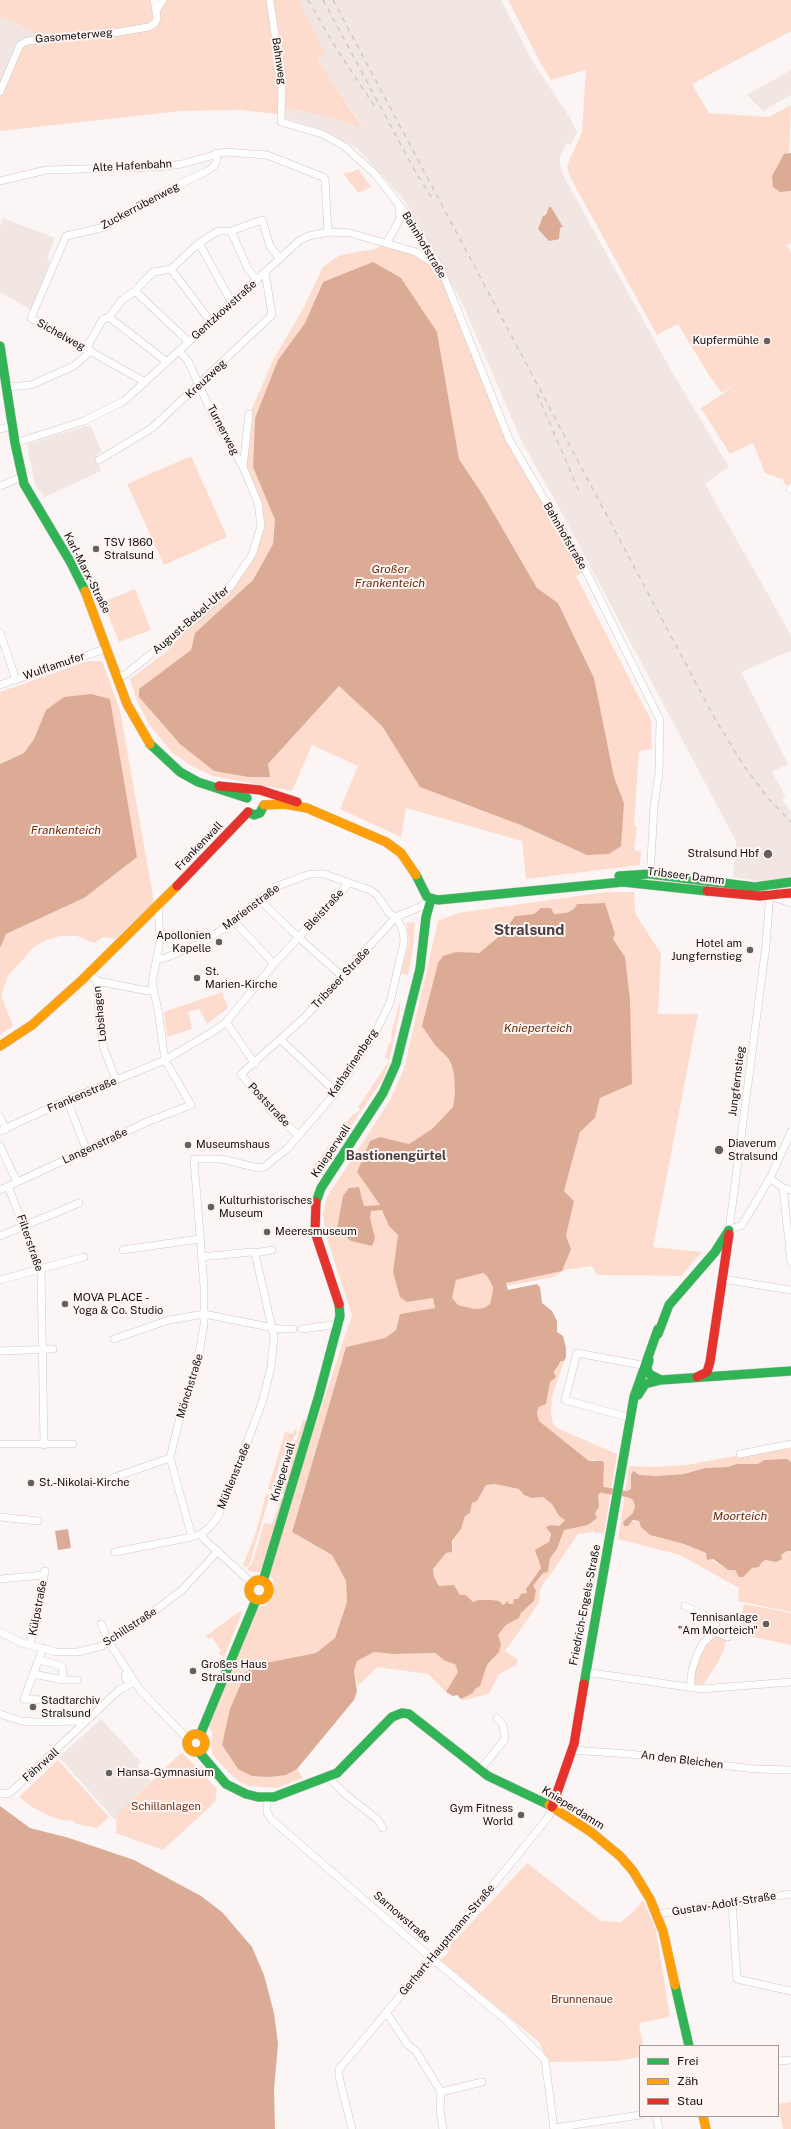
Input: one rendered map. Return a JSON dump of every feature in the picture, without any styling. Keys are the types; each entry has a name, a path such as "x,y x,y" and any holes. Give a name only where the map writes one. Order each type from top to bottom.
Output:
{"main road":[{"name":"Karl-Marx-Straße","path":"0,351 7,387 14,442 22,477 30,496 68,558 90,601 127,704 152,748 180,772 213,787 247,798 253,795 260,796 264,805"},
{"path":"213,787 224,785 260,790 291,800 307,808"},
{"path":"247,798 245,807 248,812"},
{"name":"Frankenwall","path":"0,1046 32,1025 89,973 158,906 248,812 254,815 260,813 264,805 285,804 307,808 362,830 392,846 410,864 425,894 431,899"},
{"name":"Tribseer Damm","path":"578,885 616,877 650,874 736,886 769,886 791,882"},
{"name":"Tribseer Damm","path":"431,899 446,901 578,885 623,882 770,897 791,893"},
{"name":"Knieperwall","path":"200,1735 256,1600 263,1600 269,1592 268,1585 263,1581 320,1395 339,1324 340,1306 316,1236 314,1221 315,1208 321,1188 383,1093 396,1064 420,969 426,917 431,899"},
{"path":"701,1268 716,1252 729,1230"},
{"name":"Jungfernstieg","path":"710,1362 729,1230"},
{"path":"701,1268 708,1265 717,1266 721,1270 722,1278"},
{"name":"Friedrich-Engels-Straße","path":"634,1406 634,1397 658,1328 669,1305 701,1268"},
{"path":"710,1362 716,1372 726,1375"},
{"path":"686,1379 704,1375 710,1362"},
{"path":"645,1366 650,1375 661,1380"},
{"path":"686,1379 791,1371"},
{"name":"Friedrich-Engels-Straße","path":"552,1807 554,1797 572,1750 634,1406 642,1387 648,1383 661,1380 686,1379"},
{"path":"256,1600 250,1594 249,1588 252,1583 263,1581"},
{"name":"Knieperdamm","path":"267,1798 281,1796 328,1777 346,1766 392,1717 402,1713 415,1718 480,1770 552,1807 602,1840 620,1856 642,1884 658,1914 667,1946 689,2045"},
{"path":"199,1752 206,1744 204,1738 195,1734 188,1739 189,1747 193,1751 199,1752 214,1772 226,1784 246,1794 267,1798"},
{"path":"703,2117 706,2129"}],"street":[{"path":"154,0 156,11"},
{"path":"156,11 163,0"},
{"name":"Bahnweg","path":"270,0 282,84 281,122"},
{"name":"Gasometerweg","path":"0,92 20,45 27,41 113,33 149,27 155,23 156,11"},
{"name":"Bahnhofstraße","path":"281,122 322,134 344,146 375,174 399,204 441,268 509,440 586,571 660,720 659,773 654,806 650,884"},
{"name":"Alte Hafenbahn","path":"0,181 46,170 159,167 182,164 216,153 267,155 323,177 325,180 328,232"},
{"name":"Zuckerrübenweg","path":"31,318 66,236 105,227 162,193 207,172 214,166 216,153"},
{"name":"Bahnhofstraße","path":"386,242 400,219 399,204"},
{"path":"89,350 103,319 109,317 122,300 135,291 153,272 171,269 200,243 218,231 231,231 262,220 270,246 280,259"},
{"path":"231,231 248,269 257,280"},
{"name":"Gentzkowstraße","path":"14,442 99,416 124,401 300,240 328,232 350,233 386,242 416,252 441,268"},
{"path":"200,243 232,303"},
{"path":"171,269 211,322"},
{"name":"Kreuzweg","path":"99,460 152,428 200,385 272,315 265,272"},
{"path":"135,291 189,342"},
{"path":"109,317 167,362"},
{"name":"Sichelweg","path":"31,318 145,382"},
{"name":"Sichelweg","path":"7,387 31,385 74,366 89,350"},
{"name":"Turnerweg","path":"179,351 188,361 217,424 243,467"},
{"name":"August-Bebel-Ufer","path":"118,677 126,674 199,616 230,587 243,571 252,555 261,526 258,503 243,467 249,414"},
{"path":"0,429 12,426"},
{"path":"0,486 22,477"},
{"path":"0,633 16,680"},
{"name":"Wulflamufer","path":"0,685 108,648"},
{"name":"Marienstraße","path":"157,959 165,958 201,943 275,887 310,874 324,874 349,883"},
{"name":"Bleistraße","path":"226,1022 274,964 349,883 370,890 377,895 389,913 396,917"},
{"name":"Jungfernstieg","path":"729,1230 750,1081 766,945 770,897 769,886"},
{"path":"770,897 791,903"},
{"path":"259,899 298,938 343,977"},
{"name":"Tribseer Straße","path":"241,1074 255,1064 281,1040 343,977 396,917 422,906 431,899"},
{"path":"158,906 161,934 157,959 153,971 153,990 158,1010 165,1060"},
{"name":"Katharinenberg","path":"194,1159 222,1159 258,1168 264,1167 288,1148 336,1092 376,1031 390,1003 404,942 403,931 396,917"},
{"path":"232,920 274,964"},
{"name":"Lobshagen","path":"89,973 97,981 99,1017 104,1049 116,1080"},
{"path":"97,981 148,991 153,990"},
{"path":"226,1022 255,1064"},
{"name":"Frankenstraße","path":"3,1130 67,1100 165,1060 203,1039 226,1022"},
{"path":"281,1040 336,1092"},
{"name":"Langenstraße","path":"0,1190 88,1148 149,1121 191,1105 165,1060"},
{"name":"Poststraße","path":"241,1074 274,1114 298,1135"},
{"path":"67,1100 85,1146 88,1148"},
{"path":"0,1116 3,1130"},
{"path":"729,1230 742,1225 770,1178 791,1132"},
{"path":"0,1146 17,1182"},
{"name":"Mönchstraße","path":"192,1536 170,1458 175,1434 195,1375 202,1343 204,1314 194,1159"},
{"path":"770,1178 783,1188 791,1190"},
{"name":"Filterstraße","path":"8,1186 39,1268 42,1291 44,1445"},
{"path":"783,1188 791,1262"},
{"path":"0,1236 23,1225 79,1203"},
{"path":"122,1250 199,1239"},
{"path":"201,1257 251,1252 255,1253 272,1250"},
{"name":"Mühlenstraße","path":"115,1552 200,1534 210,1527 217,1518 257,1418 271,1367 274,1337 255,1253"},
{"path":"0,1280 39,1268 84,1257"},
{"path":"722,1278 791,1290"},
{"path":"114,1339 168,1320 204,1314 271,1327 293,1329"},
{"path":"302,1329 339,1324"},
{"path":"0,1351 53,1349"},
{"path":"631,1418 563,1400 577,1353 645,1366"},
{"path":"0,1444 73,1444"},
{"path":"740,1454 791,1444"},
{"path":"112,1478 170,1458"},
{"path":"0,1517 38,1521"},
{"path":"200,1534 252,1583"},
{"name":"Schillstraße","path":"0,1632 11,1639 30,1645 63,1652 78,1652 102,1646 137,1624 182,1590 218,1551"},
{"name":"Külpstraße","path":"0,1579 45,1573 30,1645"},
{"path":"685,1606 716,1622 715,1632 704,1643 697,1655 692,1670 690,1688"},
{"path":"101,1624 109,1642 135,1682 172,1724 188,1739"},
{"path":"715,1632 728,1637"},
{"path":"43,1648 24,1699 84,1702"},
{"path":"118,1654 121,1667"},
{"path":"39,1660 62,1666 63,1680"},
{"path":"585,1672 701,1689 791,1682"},
{"path":"33,1674 63,1680 77,1680"},
{"name":"Fährwall","path":"0,1793 6,1794 11,1792 124,1686 135,1682"},
{"name":"Fährwall","path":"0,1714 28,1722 69,1722 82,1720 95,1714"},
{"path":"480,1770 505,1739 504,1725 497,1718"},
{"path":"69,1722 74,1729 71,1737"},
{"name":"An den Bleichen","path":"572,1750 630,1754 755,1769 791,1770"},
{"path":"328,1777 345,1794 376,1819 383,1828"},
{"name":"Sarnowstraße","path":"267,1798 267,1812 271,1819 431,1958 508,2022 545,2060 554,2129"},
{"name":"Gerhart-Hauptmann-Straße","path":"352,2129 338,2071 549,1816 552,1807"},
{"name":"Gustav-Adolf-Straße","path":"658,1914 791,1894"},
{"path":"732,1902 737,1979 791,1991"},
{"path":"386,2012 408,2045 416,2051 441,2092 440,2110 443,2129"},
{"path":"779,2061 791,2060"},
{"path":"441,2092 482,2082"},
{"path":"554,2129 639,2116"},
{"path":"656,2117 659,2129"}],"shaded area":[{"path":"298,0 501,0 531,59 570,118 577,132 571,145 567,143 560,156 560,165 564,177 672,372 729,467 705,484 791,635 791,651 741,672 788,764 772,772 786,797 782,799 791,812 791,876 775,880 756,881 733,877 736,841 558,506 522,442 462,303 405,201 358,149 323,130 285,118 286,108 326,116 363,127 317,59 326,56"},
{"path":"0,16 32,31 35,39 0,92"},
{"path":"791,70 791,95 763,111 747,95"},
{"path":"3,218 55,238 47,258 50,262 31,310 0,292 0,227"},
{"path":"90,425 102,452 96,455 101,471 45,497 35,485 27,444"},
{"name":"Hansa-Gymnasium","path":"101,1719 141,1762 137,1765 151,1781 117,1814 116,1821 59,1757"}],"green space":[{"path":"0,0 298,0 326,56 317,59 363,128 326,116 286,108 285,115 240,110 181,111 0,131 0,92 20,45 35,39 32,31 0,16"},
{"path":"508,0 791,0 791,31 692,84 709,113 769,117 791,105 788,192 791,191 791,243 787,245 791,253 791,483 787,485 783,483 784,480 765,473 753,443 730,454 701,408 724,393 740,380 722,393 707,372 678,324 657,335 570,177 567,166 582,132 586,70 551,80"},
{"path":"358,169 371,187 358,193 343,173 352,172"},
{"path":"387,242 416,252 441,269 509,439 586,571 576,576 651,720 652,747 651,749 639,751 634,825 637,827 634,850 641,851 640,865 526,879 522,841 406,808 401,837 340,809 358,766 312,745 292,791 213,776 193,767 173,753 150,726 137,701 130,679 167,651 243,571 261,526 243,467 251,411 274,358 303,309 323,267 340,255 375,249","holes":["323,282 437,332 459,459 483,495 537,588 558,603 594,678 614,777 624,803 523,826 420,787 382,726 339,686 268,764 139,689 191,650 195,633 253,580 273,544 275,520 253,467 255,418 278,360 305,323"]},
{"path":"191,456 227,537 164,565 127,484"},
{"path":"135,589 151,630 119,642 103,602"},
{"path":"88,661 102,661 120,710 154,902 115,939 104,937 94,943 77,936 60,936 47,940 34,947 8,976 1,995 13,1026 0,1035 0,948 6,934 84,898 46,710 34,739 24,753 0,764 0,692"},
{"path":"606,892 634,892 635,913 661,954 658,1014 698,1014 653,1247 702,1252 681,1276 597,1275 592,1266 565,1270 553,1277 507,1286 506,1283 571,1249 566,1236 574,1201 564,1191 580,1132 595,1118 600,1098 632,1084 625,957 613,939 615,934 605,903 577,904 574,909 566,913 554,914 551,908 534,914 515,916 501,935 486,949 475,954 467,954 448,1058 454,1074 455,1093 453,1107 432,1129 409,1144 380,1137 370,1141 357,1172 381,1205 364,1206 359,1187 349,1188 375,1238 370,1218 371,1211 382,1210 389,1226 398,1235 396,1253 407,1302 433,1298 435,1308 400,1314 396,1330 385,1338 346,1347 292,1532 332,1555 346,1581 347,1602 335,1638 316,1653 289,1659 227,1727 222,1745 238,1769 286,1775 297,1769 303,1778 276,1788 249,1786 240,1782 230,1774 212,1754 212,1732 207,1725 258,1606 265,1606 273,1597 273,1579 268,1574 281,1529 352,1315 326,1236 323,1213 327,1197 390,1100 404,1069 438,921 458,913"},
{"path":"415,922 413,948 408,975 401,973 409,941 406,923"},
{"path":"222,992 228,1008 207,1024 199,1009 188,1012 192,1029 167,1037 164,1012"},
{"path":"400,1001 400,1011 388,1066 383,1079 320,1171 313,1166 354,1113 356,1114 360,1109 358,1107 389,1061 389,1059 385,1058 389,1043 391,1043 391,1035"},
{"path":"483,1273 487,1276 494,1291 490,1304 484,1308 474,1309 458,1305 452,1298 456,1280"},
{"path":"561,1361 564,1361 552,1397 551,1412 553,1424 557,1428 617,1454 604,1534 593,1532 578,1534 545,1581 540,1590 539,1603 505,1651 518,1660 516,1665 499,1674 489,1694 461,1701 465,1696 473,1693 475,1689 480,1686 487,1665 492,1661 501,1644 498,1635 506,1625 519,1618 521,1613 534,1601 533,1586 543,1573 548,1572 550,1558 557,1549 564,1530 575,1527 595,1513 599,1507 598,1495 603,1490 603,1478 596,1460 589,1461 539,1421 537,1414 539,1407 546,1404 550,1382"},
{"path":"303,1420 308,1421 286,1494 282,1494 291,1465 282,1462 297,1439"},
{"path":"294,1430 298,1431 281,1459 272,1490 268,1489 285,1432 293,1434"},
{"path":"791,1446 791,1462 781,1459 764,1460 758,1464 737,1464 727,1467 705,1468 684,1474 657,1476 640,1475 637,1472 631,1475 635,1506 633,1513 623,1522 639,1521 650,1535 684,1544 706,1553 707,1557 728,1570 735,1570 737,1574 747,1572 765,1560 776,1562 781,1555 787,1551 791,1551 791,1612 738,1601 739,1588 680,1555 618,1539 629,1466 655,1467 686,1465"},
{"path":"494,1484 519,1489 524,1495 532,1498 543,1497 552,1504 559,1516 566,1520 559,1526 551,1525 549,1542 542,1547 537,1559 542,1567 529,1584 527,1593 516,1599 513,1604 509,1604 508,1601 503,1605 491,1600 478,1600 473,1602 466,1595 460,1595 454,1585 439,1586 434,1577 433,1569 446,1553 452,1552 453,1541 461,1529 465,1516 470,1513 472,1503 486,1485"},
{"path":"266,1494 270,1495 250,1563 246,1568 243,1565 256,1532"},
{"path":"281,1498 283,1499 261,1572 251,1572 247,1569 252,1564 264,1523 272,1524"},
{"name":"Tennisanlage \"Am Moorteich\"","path":"744,1604 791,1613 791,1645 738,1634"},
{"path":"240,1611 242,1612 224,1657 218,1653 221,1651 212,1637 208,1639 206,1636"},
{"path":"711,1636 727,1637 724,1649 718,1662 703,1685 692,1684 698,1655"},
{"path":"374,1652 393,1654 435,1653 445,1661 455,1664 458,1672 446,1692 428,1674 377,1667 358,1686 354,1671 357,1661"},
{"name":"Schillanlagen","path":"182,1752 217,1789 215,1802 163,1850 116,1833 117,1814"},
{"path":"58,1760 109,1817 97,1828 77,1824 71,1820 67,1821 52,1817 34,1808 19,1797"},
{"name":"Brunnenaue","path":"527,1863 601,1921 621,1922 634,1911 643,1900 656,1930 670,2017 639,2023 643,2045 639,2045 639,2057 617,2061 548,2062 539,2042 440,1960 449,1952 446,1950"},
{"path":"791,2102 791,2129 783,2129 779,2104"}],"water":[{"path":"791,153 791,191 780,192 773,187 772,176 784,154"},
{"path":"549,207 551,207 563,227 560,228 559,239 549,241 538,229 543,216 546,215"},
{"name":"Großer Frankenteich","path":"373,262 401,278 437,332 459,459 483,495 537,588 558,603 594,678 614,777 624,803 621,846 609,854 587,855 523,826 420,787 382,726 339,686 268,764 270,777 249,777 214,771 180,744 139,697 139,689 191,650 195,633 253,580 273,544 275,520 253,467 255,418 278,360 305,323 323,282"},
{"name":"Frankenteich","path":"91,694 110,699 137,857 84,898 6,934 0,948 0,764 24,753 34,739 46,710 64,697"},
{"name":"Knieperteich","path":"605,903 615,934 613,939 625,957 630,1000 632,1084 600,1098 595,1118 580,1132 564,1191 574,1201 566,1236 571,1249 562,1271 506,1283 508,1290 537,1284 540,1287 542,1303 552,1311 557,1321 557,1332 563,1336 566,1348 566,1357 564,1361 561,1361 554,1372 556,1377 550,1382 546,1404 539,1407 537,1413 539,1421 589,1461 602,1461 604,1463 603,1490 598,1495 599,1507 595,1513 597,1518 588,1525 564,1530 557,1549 550,1558 548,1572 543,1573 533,1586 536,1590 534,1601 521,1613 519,1618 506,1625 498,1635 501,1644 499,1652 487,1665 480,1686 475,1689 473,1693 461,1699 457,1695 453,1696 446,1692 458,1672 455,1664 445,1661 435,1653 393,1654 374,1652 357,1661 354,1671 357,1691 354,1700 297,1769 286,1775 268,1777 252,1776 238,1769 222,1745 230,1709 246,1672 256,1665 316,1653 335,1638 347,1602 346,1581 332,1555 292,1532 346,1347 385,1338 396,1330 400,1314 435,1308 433,1298 407,1302 400,1297 393,1272 398,1235 389,1226 382,1210 371,1211 370,1218 375,1238 372,1246 351,1241 337,1229 343,1196 349,1188 359,1187 364,1206 380,1205 357,1172 370,1141 380,1137 409,1144 432,1129 453,1107 455,1093 454,1074 451,1064 448,1058 435,1045 422,1026 438,963 443,956 456,952 479,953 501,935 515,916 534,914 541,908 551,908 554,914 566,913 574,909 577,904","holes":["483,1273 487,1276 493,1287 490,1304 484,1308 474,1309 458,1305 452,1298 456,1280","494,1484 519,1489 524,1495 532,1498 543,1497 552,1504 559,1516 565,1520 559,1526 551,1525 546,1527 551,1534 549,1542 535,1550 541,1568 526,1589 527,1593 521,1594 518,1599 514,1599 513,1604 509,1604 508,1601 503,1605 499,1601 491,1600 478,1600 473,1602 466,1595 460,1595 454,1585 439,1586 434,1577 433,1569 446,1553 452,1552 452,1541 461,1529 465,1516 470,1513 472,1503 477,1501 486,1485"]},
{"name":"Moorteich","path":"787,1459 791,1462 791,1551 787,1551 781,1555 782,1559 776,1562 765,1560 759,1567 752,1568 743,1577 739,1577 735,1570 728,1570 713,1559 707,1560 706,1553 684,1544 650,1535 641,1527 639,1521 633,1520 628,1526 624,1526 623,1522 633,1513 635,1506 633,1500 626,1496 627,1491 631,1489 631,1475 633,1471 640,1475 657,1476 684,1474 705,1468 727,1467 737,1464 758,1464 764,1460"},
{"path":"68,1529 71,1548 58,1550 55,1531"},
{"path":"0,1806 30,1828 69,1838 134,1860 201,1896 222,1912 252,1947 264,1975 274,2013 278,2044 274,2090 275,2129 0,2129"}],"waterway":[{"path":"603,1490 627,1494"}],"railway":[{"path":"308,0 336,48 375,107"},
{"path":"323,0 415,171 434,201"},
{"path":"333,0 715,719 744,766 768,798 791,822"},
{"path":"537,394 579,491"}],"traffic: fast":[{"path":"0,346 15,443 24,484 71,563 85,591"},
{"path":"150,744 180,772 198,782 247,798"},
{"path":"248,812 254,815 260,813 264,805"},
{"path":"619,876 650,874 755,887 791,882"},
{"path":"416,875 427,897 438,900 623,882 707,891"},
{"path":"316,1202 321,1188 383,1093 396,1064 420,969 426,917 431,899"},
{"path":"658,1334 669,1305 715,1252 729,1230"},
{"path":"263,1581 319,1395 340,1316 339,1304"},
{"path":"584,1684 634,1397 658,1329"},
{"path":"649,1360 647,1368 649,1374 661,1380"},
{"path":"638,1395 645,1384 661,1380 791,1371"},
{"path":"200,1735 256,1600"},
{"path":"199,1752 226,1784 246,1794 258,1797 274,1797 337,1773 392,1717 402,1713 409,1714 488,1776 549,1805"},
{"path":"675,1985 689,2045"}],"traffic: slow":[{"path":"85,591 127,704 150,744"},
{"path":"264,805 285,804 307,808 386,842 401,853 416,875"},
{"path":"0,1046 32,1025 82,980 177,886"},
{"path":"259,1580 266,1583 269,1590 266,1597 259,1600 252,1597 249,1590 252,1583 259,1580"},
{"path":"196,1734 202,1737 205,1743 202,1749 196,1752 190,1749 187,1743 190,1737 196,1734"},
{"path":"549,1805 591,1832 620,1856 633,1871 650,1899 663,1931 675,1985"},
{"path":"703,2117 706,2129"}],"traffic: jam":[{"path":"219,786 260,790 297,802"},
{"path":"177,886 248,812"},
{"path":"707,891 760,896 791,893"},
{"path":"316,1202 315,1232 339,1304"},
{"path":"697,1377 707,1372 710,1362 729,1234"},
{"path":"552,1807 574,1744 584,1684"}],"place":[{"name":"Kupfermühle","path":"767,341"},
{"name":"TSV 1860 Stralsund","path":"96,549"},
{"name":"Stralsund Hbf","path":"768,854"},
{"name":"Apollonien Kapelle","path":"219,942"},
{"name":"Hotel am Jungfernstieg","path":"750,950"},
{"name":"St. Marien-Kirche","path":"197,978"},
{"name":"Museumshaus","path":"188,1145"},
{"name":"Diaverum Stralsund","path":"719,1150"},
{"name":"Kulturhistorisches Museum","path":"211,1207"},
{"name":"Meeresmuseum","path":"267,1232"},
{"name":"MOVA PLACE - Yoga & Co. Studio","path":"65,1304"},
{"name":"St.-Nikolai-Kirche","path":"31,1483"},
{"name":"Tennisanlage \"Am Moorteich\"","path":"766,1624"},
{"name":"Großes Haus Stralsund","path":"193,1671"},
{"name":"Stadtarchiv Stralsund","path":"33,1707"},
{"name":"Hansa-Gymnasium","path":"109,1773"},
{"name":"Gym Fitness World","path":"521,1815"}],"district":[{"name":"Stralsund","path":"529,930"},
{"name":"Bastionengürtel","path":"396,1156"}]}
